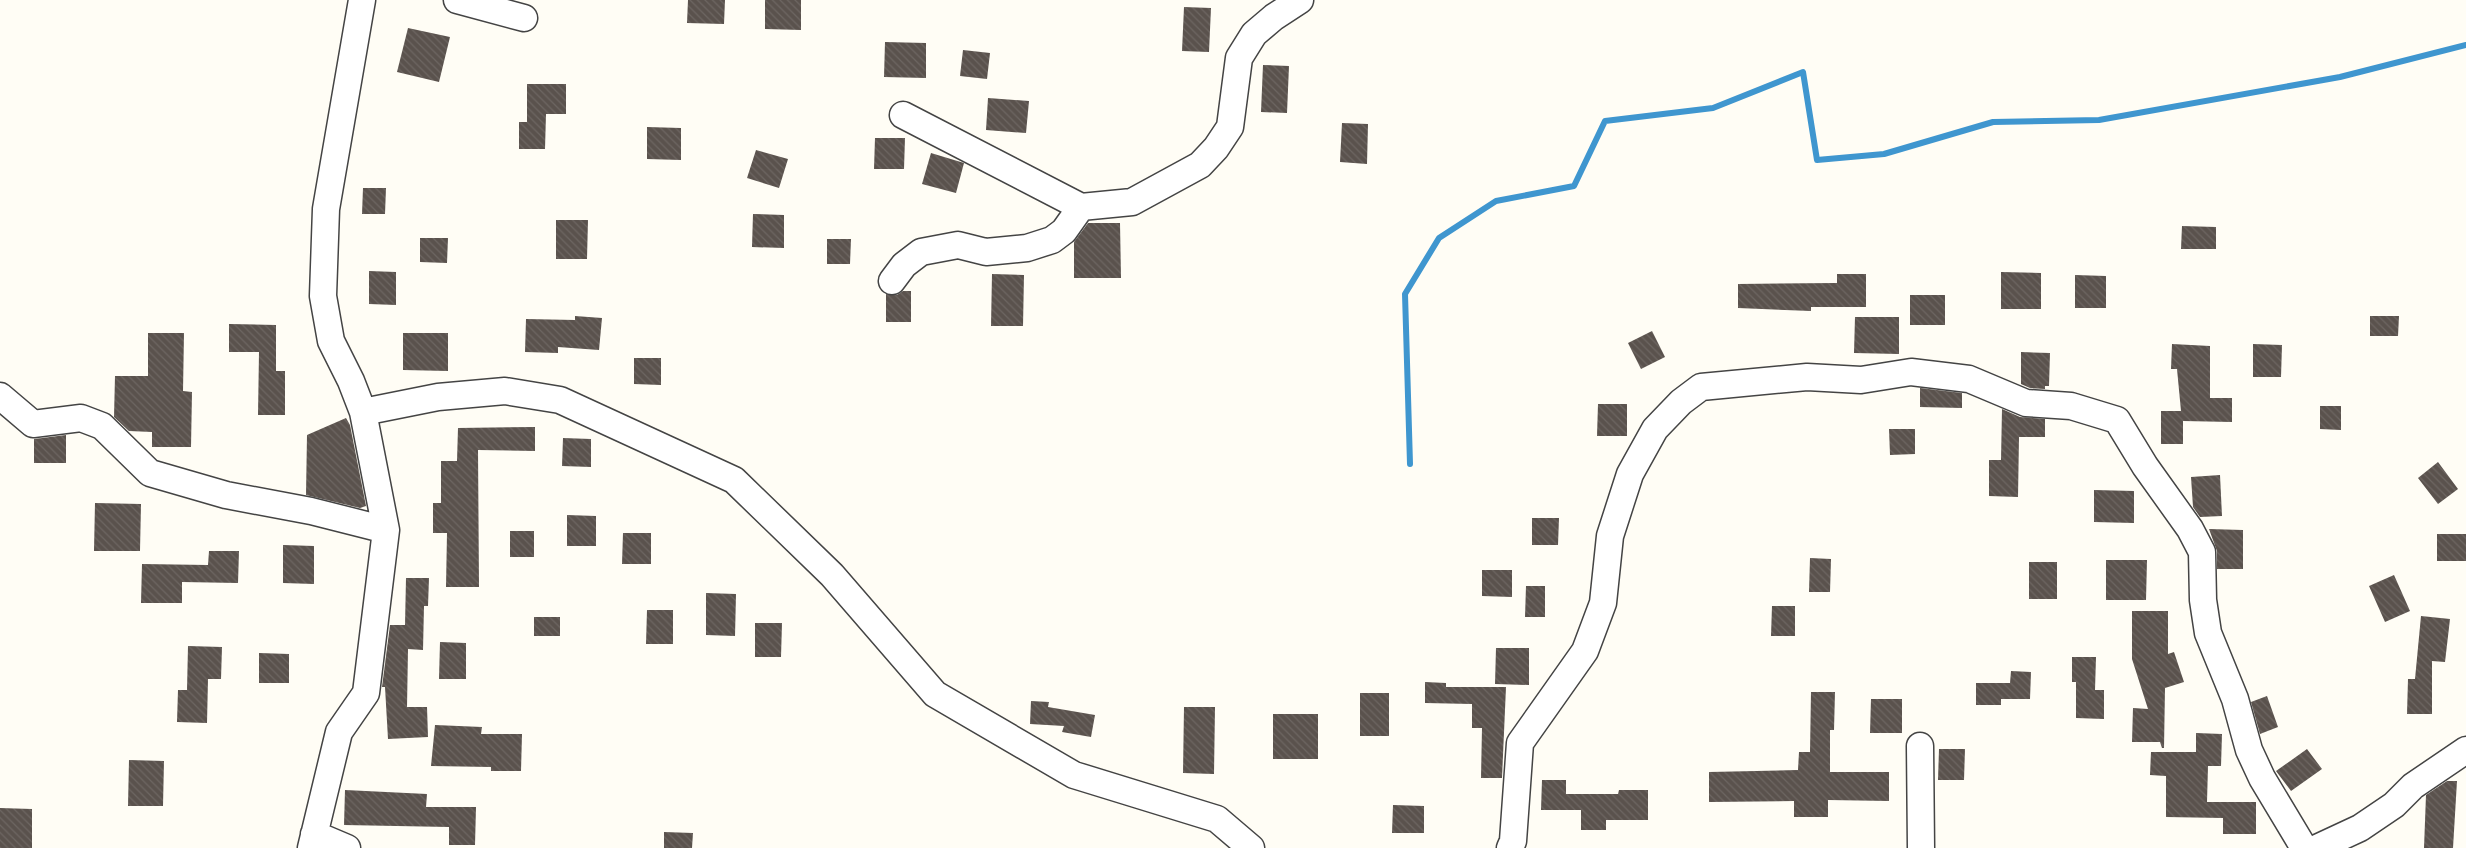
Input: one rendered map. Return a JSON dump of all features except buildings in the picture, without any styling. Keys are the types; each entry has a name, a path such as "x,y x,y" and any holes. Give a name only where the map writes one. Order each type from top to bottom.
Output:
{"street":[{"path":"347,848 313,841 339,732 366,693 386,530 363,412 352,382 331,341 323,296 326,209 362,0"},
{"path":"457,0 524,18"},
{"path":"903,115 1081,207 1132,202 1200,165 1216,148 1230,127 1239,58 1254,34 1274,17 1300,0"},
{"path":"892,281 904,265 921,252 958,246 986,252 1027,248 1052,240 1064,232 1081,207"},
{"path":"1510,848 1513,841 1520,743 1585,651 1603,603 1610,536 1630,474 1655,429 1681,402 1701,387 1808,376 1861,380 1911,372 1969,379 2026,402 2071,406 2117,420 2145,466 2190,529 2202,552 2203,600 2208,634 2235,699 2249,750 2262,778 2304,848"},
{"path":"363,412 438,397 505,391 560,400 734,480 832,574 935,694 1074,775 1217,819 1251,848"},
{"path":"0,396 33,424 81,418 102,426 150,473 226,496 311,511 386,530"},
{"path":"1920,746 1921,848"},
{"path":"2317,848 2360,828 2394,805 2413,786 2466,750"}],"waterway":[{"path":"1410,464 1405,294 1439,238 1496,201 1574,186 1605,121 1713,108 1803,72 1817,160 1884,154 1993,122 2099,120 2340,77 2466,45"}]}
